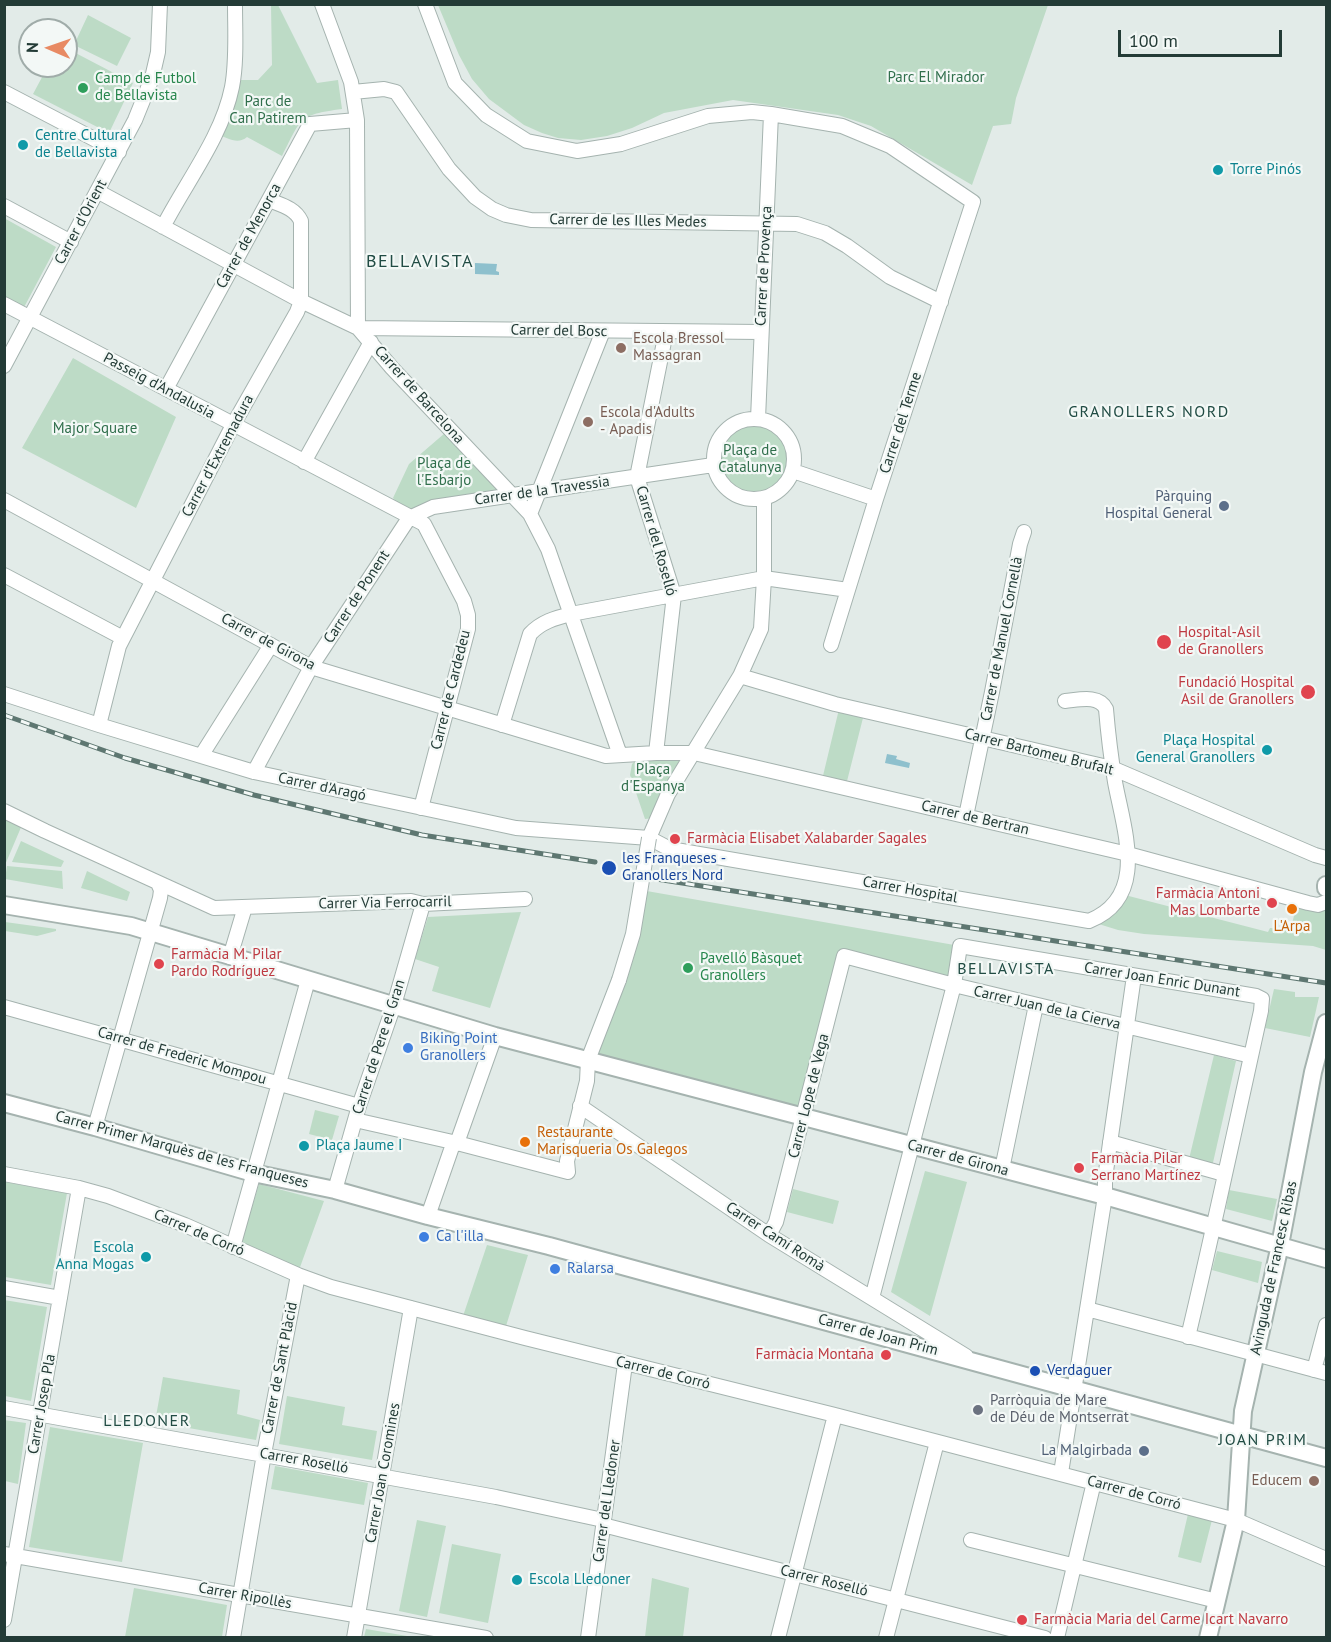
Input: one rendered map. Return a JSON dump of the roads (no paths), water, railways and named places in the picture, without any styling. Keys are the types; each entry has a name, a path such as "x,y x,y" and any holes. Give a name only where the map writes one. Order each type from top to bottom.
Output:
{"street":[{"name":"Carrer d'Orient","path":"4,366 135,120 152,78 158,52 160,4"},
{"path":"163,227 206,150 226,107 232,87 234,68 235,4"},
{"path":"97,192 301,301 358,328 357,120 353,92 322,4"},
{"path":"425,4 455,83 486,115 527,141 577,150 621,144 708,116 752,112 771,114"},
{"name":"Carrer de les Illes Medes","path":"353,92 384,89 396,92 449,169 475,197 492,210 531,220 796,224 825,233 848,246 890,277 941,302"},
{"path":"4,92 119,152"},
{"name":"Carrer del Terme","path":"771,114 842,126 890,146 973,202 831,645"},
{"name":"Carrer de Provença","path":"758,419 771,114"},
{"name":"Carrer de Menorca","path":"166,389 310,124 357,120"},
{"name":"Carrer d'Extremadura","path":"99,725 119,646 233,425 301,301 301,221 298,214 291,208 269,200"},
{"path":"4,206 71,242"},
{"name":"Passeig d'Andalusia","path":"4,304 409,518"},
{"name":"Carrer del Bosc","path":"358,328 761,332"},
{"name":"Carrer de Barcelona","path":"358,328 392,368 530,514 548,549 620,755"},
{"path":"530,514 603,331"},
{"name":"Carrer del Roselló","path":"656,753 674,595 637,477 666,332"},
{"path":"304,462 371,342"},
{"path":"745,419 758,419 773,423 788,438 793,450 793,471 782,489 764,499 750,500 728,491 720,483 713,465 714,450 726,430 745,419"},
{"name":"Carrer de la Travessia","path":"409,518 432,507 713,465"},
{"path":"793,471 876,499"},
{"path":"580,1106 588,1060 619,980 633,934 649,838 668,794 740,676 761,629 764,578 764,499"},
{"name":"Carrer de Girona","path":"4,500 311,667 606,756 620,755"},
{"name":"Carrer de Ponent","path":"254,772 311,667 409,518"},
{"name":"Carrer de Cardedeu","path":"409,518 424,524 464,601 468,615 468,628 421,808"},
{"name":"Carrer de Manuel Cornellà","path":"966,816 1024,532"},
{"path":"4,575 123,638"},
{"path":"502,725 530,634 537,626 544,623 571,614 764,578 848,590"},
{"path":"201,756 271,645"},
{"name":"Carrer Bartomeu Brufalt","path":"740,676 835,704 1112,768 1326,858"},
{"name":"Carrer d'Aragó","path":"4,694 254,772 516,828 649,838"},
{"name":"Carrer Hospital","path":"649,838 670,849 1089,921 1102,916 1116,905 1125,885 1128,854 1112,768 1106,708 1098,700 1065,701"},
{"name":"Carrer de Bertran","path":"620,755 694,753 1128,854 1308,903 1326,902"},
{"name":"Carrer Via Ferrocarril","path":"4,811 214,908 411,901 423,904 525,899"},
{"path":"95,1127 160,898 161,890 158,884"},
{"name":"Carrer de Pere el Gran","path":"335,1190 357,1113 394,1005 423,904"},
{"name":"Carrer de Girona","path":"4,905 131,926 495,1036 1105,1196 1326,1259"},
{"path":"230,957 245,907"},
{"name":"Carrer Joan Enric Dunant","path":"954,986 960,946 1261,997 1263,1004 1251,1056"},
{"name":"Carrer Juan de la Cierva","path":"844,956 954,986 1251,1056"},
{"name":"Carrer Lope de Vega","path":"769,1235 776,1222 844,956"},
{"path":"1061,1473 1105,1196 1110,1142 1134,975"},
{"path":"233,1247 308,980"},
{"path":"872,1298 954,986"},
{"path":"1002,1169 1036,1005"},
{"name":"Carrer de Frederic Mompou","path":"4,1007 279,1083 357,1113 457,1143 568,1172 567,1161 580,1106"},
{"name":"Avinguda de Francesc Ribas","path":"1208,1638 1236,1520 1243,1411 1280,1245 1313,1072 1326,1023"},
{"path":"428,1216 495,1036"},
{"path":"1188,1337 1215,1227 1224,1174 1251,1056"},
{"name":"Avinguda de Francesc Ribas","path":"1308,1101 1326,1057"},
{"name":"Carrer Primer Marquès de les Franqueses","path":"4,1103 253,1173 335,1190 428,1216"},
{"name":"Carrer Camí Romà","path":"580,1106 769,1235 975,1362"},
{"path":"1110,1142 1224,1174"},
{"name":"Carrer de Corró","path":"4,1174 79,1188 108,1197 185,1225 298,1275 332,1287 625,1364 1061,1473 1236,1520 1326,1558"},
{"name":"Carrer Josep Pla","path":"4,1620 10,1555 40,1414 79,1188"},
{"name":"Carrer de Joan Prim","path":"428,1216 549,1246 1326,1458"},
{"name":"Carrer de Sant Plàcid","path":"233,1638 264,1454 298,1275"},
{"path":"4,1288 60,1298"},
{"name":"Carrer Joan Coromines","path":"354,1638 411,1308"},
{"path":"1087,1309 1320,1372 1326,1325"},
{"path":"900,1342 907,1319"},
{"name":"Carrer del Lledoner","path":"588,1638 625,1364"},
{"name":"Carrer Roselló","path":"4,1408 496,1497 1045,1638"},
{"path":"778,1638 835,1416"},
{"path":"886,1638 937,1442"},
{"path":"1057,1638 1094,1482"},
{"path":"971,1540 1217,1601"},
{"name":"Carrer Ripollès","path":"10,1555 486,1638"}],"water":[{"path":"475,263 497,264 496,271 499,275 475,274"},
{"path":"887,754 910,763 909,768 885,763"}],"railway":[{"path":"4,715 125,758 254,795 422,835 595,862"},
{"path":"650,878 1326,983"}],"place":[{"name":"Camp de Futbol de Bellavista","path":"83,88"},
{"name":"Centre Cultural de Bellavista","path":"23,145"},
{"name":"Torre Pinós","path":"1218,170"},
{"name":"Escola Bressol Massagran","path":"621,348"},
{"name":"Escola d'Adults - Apadis","path":"588,422"},
{"name":"Pàrquing Hospital General","path":"1224,506"},
{"name":"Hospital-Asil de Granollers","path":"1164,642"},
{"name":"Fundació Hospital Asil de Granollers","path":"1308,692"},
{"name":"Plaça Hospital General Granollers","path":"1267,750"},
{"name":"Farmàcia Elisabet Xalabarder Sagales","path":"675,839"},
{"name":"les Franqueses - Granollers Nord","path":"609,868"},
{"name":"Farmàcia Antoni Mas Lombarte","path":"1272,903"},
{"name":"L'Arpa","path":"1292,909"},
{"name":"Farmàcia M. Pilar Pardo Rodríguez","path":"159,964"},
{"name":"Pavelló Bàsquet Granollers","path":"688,968"},
{"name":"Biking Point Granollers","path":"408,1048"},
{"name":"Restaurante Marisqueria Os Galegos","path":"525,1142"},
{"name":"Plaça Jaume I","path":"304,1146"},
{"name":"Farmàcia Pilar Serrano Martínez","path":"1079,1168"},
{"name":"Ca l'illa","path":"424,1237"},
{"name":"Escola Anna Mogas","path":"146,1257"},
{"name":"Ralarsa","path":"555,1269"},
{"name":"Farmàcia Montaña","path":"886,1355"},
{"name":"Verdaguer","path":"1035,1371"},
{"name":"Parròquia de Mare de Déu de Montserrat","path":"978,1410"},
{"name":"La Malgirbada","path":"1144,1451"},
{"name":"Educem","path":"1314,1481"},
{"name":"Escola Lledoner","path":"517,1580"},
{"name":"Farmàcia Maria del Carme Icart Navarro","path":"1022,1620"}],"district":[{"name":"BELLAVISTA","path":"420,262"},
{"name":"GRANOLLERS NORD","path":"1149,412"},
{"name":"BELLAVISTA","path":"1006,969"},
{"name":"LLEDONER","path":"147,1421"},
{"name":"JOAN PRIM","path":"1263,1440"}],"park label":[{"name":"Parc El Mirador","path":"936,78"},
{"name":"Parc de Can Patirem","path":"268,110"},
{"name":"Major Square","path":"95,429"},
{"name":"Plaça de Catalunya","path":"750,460"},
{"name":"Plaça de l'Esbarjo","path":"444,472"},
{"name":"Plaça d'Espanya","path":"653,778"}]}
